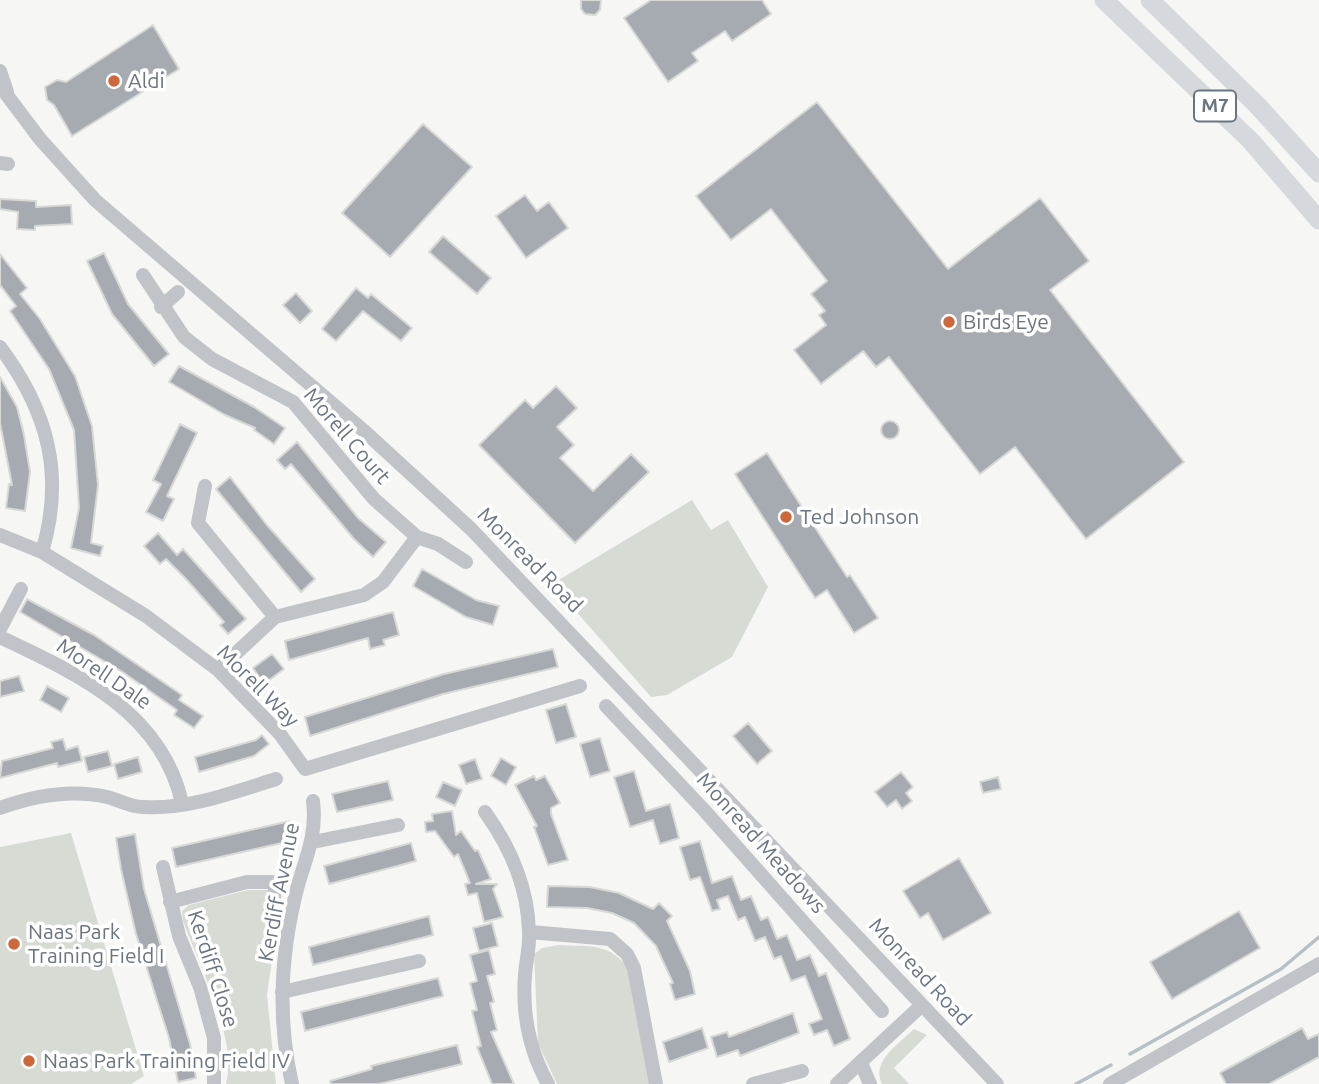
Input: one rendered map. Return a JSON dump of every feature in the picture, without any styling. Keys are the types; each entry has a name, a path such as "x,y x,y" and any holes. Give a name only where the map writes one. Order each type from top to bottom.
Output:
{"highway":[{"name":"M7","path":"1104,0 1251,141 1319,220"},
{"name":"M7","path":"1150,0 1257,105 1319,173"}],"street":[{"name":"Monread Road","path":"0,71 4,89 40,139 95,200 363,430 471,530 998,1084"},
{"name":"Morell Court","path":"143,275 161,307 184,337 212,359 293,402 374,499 416,537 438,544 466,562"},
{"path":"161,307 178,292"},
{"path":"0,347 33,398 48,440 53,517 42,552"},
{"path":"205,486 198,523 275,617"},
{"name":"Morell Way","path":"0,535 42,552 146,616 218,670 280,734 305,769 580,686"},
{"path":"218,670 275,617 363,595 383,582 416,537"},
{"path":"0,629 21,589"},
{"name":"Morell Dale","path":"0,637 46,659 132,713 154,736 176,778 182,803"},
{"name":"Monread Meadows","path":"606,706 704,810 882,1011"},
{"path":"0,808 42,796 71,794 105,797 145,807 182,803 276,779"},
{"path":"704,810 723,793"},
{"name":"Kerdiff Avenue","path":"292,1084 286,1056 282,992 285,950 298,885 313,842 313,801"},
{"path":"485,813 505,840 522,881 530,932 525,977 527,1032 548,1084"},
{"path":"313,842 398,825"},
{"name":"Kerdiff Close","path":"163,867 179,936 200,987 214,1038 214,1084"},
{"path":"170,902 247,882 276,882 274,898"},
{"path":"530,932 610,939 627,954 634,968 656,1084"},
{"name":"Kerdiff Avenue","path":"282,992 419,961"},
{"path":"1110,1084 1319,964"},
{"path":"837,1084 922,1005"},
{"path":"861,1063 870,1084"},
{"path":"753,1084 802,1071"}],"shaded area":[{"path":"692,500 711,530 728,520 768,587 732,657 667,695 651,697 552,584"},
{"path":"71,833 144,1076 131,1084 0,1084 0,847"},
{"path":"248,890 268,890 269,900 280,904 267,995 276,1084 226,1084 229,1067 222,1025 183,921 182,911 189,905"},
{"path":"558,945 608,951 616,955 630,972 650,1084 557,1084 538,1043 534,954 542,948"},
{"path":"914,1029 927,1035 894,1068 909,1084 882,1084 880,1068 883,1061"}],"building":[{"path":"581,0 601,0 600,10 595,15 585,14 581,9"},
{"path":"651,0 762,0 771,14 732,41 725,31 692,53 698,61 668,82 624,18"},
{"name":"Aldi","path":"153,25 179,69 72,136 54,105 47,100 45,87 57,80 66,82"},
{"name":"Birds Eye","path":"817,102 948,269 1040,198 1089,261 1050,290 1184,462 1086,539 1015,447 980,474 889,357 876,367 863,351 821,384 794,350 826,325 819,315 825,311 811,294 827,281 771,209 731,240 696,196"},
{"path":"423,124 472,167 390,257 342,213"},
{"path":"525,195 537,211 549,202 568,228 526,258 496,216"},
{"path":"0,199 36,201 36,207 71,205 72,224 35,226 35,230 17,229 18,212 0,209"},
{"path":"443,236 491,278 477,294 429,252"},
{"path":"104,253 128,304 169,354 154,366 112,314 87,261"},
{"path":"0,254 27,288 20,294 40,319 75,376 92,426 98,485 91,543 103,546 100,556 71,548 79,508 74,430 49,369 10,311 16,306 0,285"},
{"path":"356,288 368,298 371,294 412,328 401,341 363,311 336,341 322,329"},
{"path":"296,293 312,311 300,323 283,305"},
{"path":"179,366 254,407 285,428 274,444 254,430 255,428 225,415 169,382"},
{"path":"0,377 17,407 24,435 30,472 25,511 6,508 9,484 12,485 0,423"},
{"path":"556,386 577,408 557,427 574,445 560,458 593,491 631,454 649,472 575,543 479,445 525,400 533,408"},
{"path":"890,421 896,424 899,430 896,436 890,439 884,436 881,430 884,424"},
{"path":"180,424 197,433 167,496 174,499 163,521 146,512 161,484 153,480"},
{"path":"297,442 358,518 386,542 373,557 354,539 291,464 285,469 277,460"},
{"name":"Ted Johnson","path":"767,453 847,577 850,575 878,618 854,633 827,590 815,598 735,474"},
{"path":"230,477 266,524 315,579 301,592 216,489"},
{"path":"158,533 177,555 183,549 246,619 228,634 220,625 224,622 186,579 166,559 160,564 144,546"},
{"path":"422,569 476,600 499,606 493,625 466,617 413,586"},
{"path":"27,599 94,635 182,695 179,700 203,716 194,728 174,715 177,710 121,671 20,612"},
{"path":"393,612 399,635 383,640 385,645 370,649 368,638 289,660 285,641"},
{"path":"553,649 558,667 443,694 310,736 305,717 444,674"},
{"path":"272,654 284,669 264,684 253,668"},
{"path":"19,676 24,691 0,697 0,681"},
{"path":"47,686 69,698 61,712 40,700"},
{"path":"566,704 576,737 556,743 546,710"},
{"path":"748,723 772,751 757,764 733,736"},
{"path":"262,735 269,744 254,756 199,772 195,757 256,740"},
{"path":"600,738 610,771 590,777 580,744"},
{"path":"63,739 66,750 78,746 82,761 58,767 57,763 0,778 2,761 53,748 51,742"},
{"path":"108,751 112,766 88,772 84,757"},
{"path":"138,757 142,772 118,779 114,764"},
{"path":"501,758 516,767 506,785 491,776"},
{"path":"475,759 482,779 466,784 459,765"},
{"path":"634,771 646,811 670,804 679,838 660,844 653,820 630,827 614,777"},
{"path":"901,772 913,787 906,793 912,801 902,809 896,800 887,807 875,792"},
{"path":"534,776 536,780 545,776 560,803 551,808 551,814 568,860 548,865 534,827 537,826 515,785"},
{"path":"998,777 1001,789 983,793 980,782"},
{"path":"388,781 393,800 337,812 332,794"},
{"path":"443,782 462,790 455,806 436,797"},
{"path":"452,811 456,835 461,831 475,851 478,850 491,879 476,884 497,884 493,889 503,917 484,922 477,893 468,895 465,884 470,883 458,854 454,857 435,831 426,832 425,822 433,821 432,814"},
{"path":"290,821 295,840 176,867 172,848"},
{"path":"135,834 144,889 190,1044 196,1078 178,1082 169,1038 136,934 121,869 116,838"},
{"path":"700,841 712,883 732,876 741,900 751,896 761,920 768,917 777,939 787,935 797,960 810,955 819,976 826,973 850,1039 834,1046 827,1030 814,1035 809,1024 822,1019 805,976 791,981 781,956 774,959 765,937 755,941 745,917 738,920 728,896 717,900 720,909 712,911 700,877 690,880 680,847"},
{"path":"411,843 416,861 329,884 324,866"},
{"path":"959,858 991,913 943,940 928,913 920,918 903,891"},
{"path":"548,886 590,887 619,893 653,909 659,903 672,916 667,921 690,971 695,994 675,1000 670,984 673,983 656,946 634,923 612,913 587,908 547,907"},
{"path":"1239,911 1260,948 1172,999 1150,962"},
{"path":"429,916 433,935 313,965 309,947"},
{"path":"492,923 498,946 479,951 473,928"},
{"path":"489,950 495,974 487,976 494,1002 490,1003 497,1030 491,1032 514,1084 492,1084 477,1047 481,1046 472,1011 477,1010 470,983 477,981 470,955"},
{"path":"438,978 443,996 305,1031 301,1012"},
{"path":"793,1013 799,1033 740,1056 738,1050 717,1057 711,1037 727,1032 729,1037"},
{"path":"702,1028 708,1048 669,1062 663,1042"},
{"path":"1302,1028 1308,1039 1319,1034 1319,1057 1269,1084 1226,1084 1220,1073"},
{"path":"457,1045 462,1064 379,1084 331,1084 330,1081 372,1069 371,1066"}],"waterway":[{"path":"1130,1054 1281,969 1319,937"},
{"path":"1076,1084 1111,1065"}],"place":[{"name":"Aldi","path":"114,81"},
{"name":"Birds Eye","path":"949,322"},
{"name":"Ted Johnson","path":"786,517"},
{"name":"Naas Park Training Field I","path":"14,944"},
{"name":"Naas Park Training Field IV","path":"29,1061"}]}
